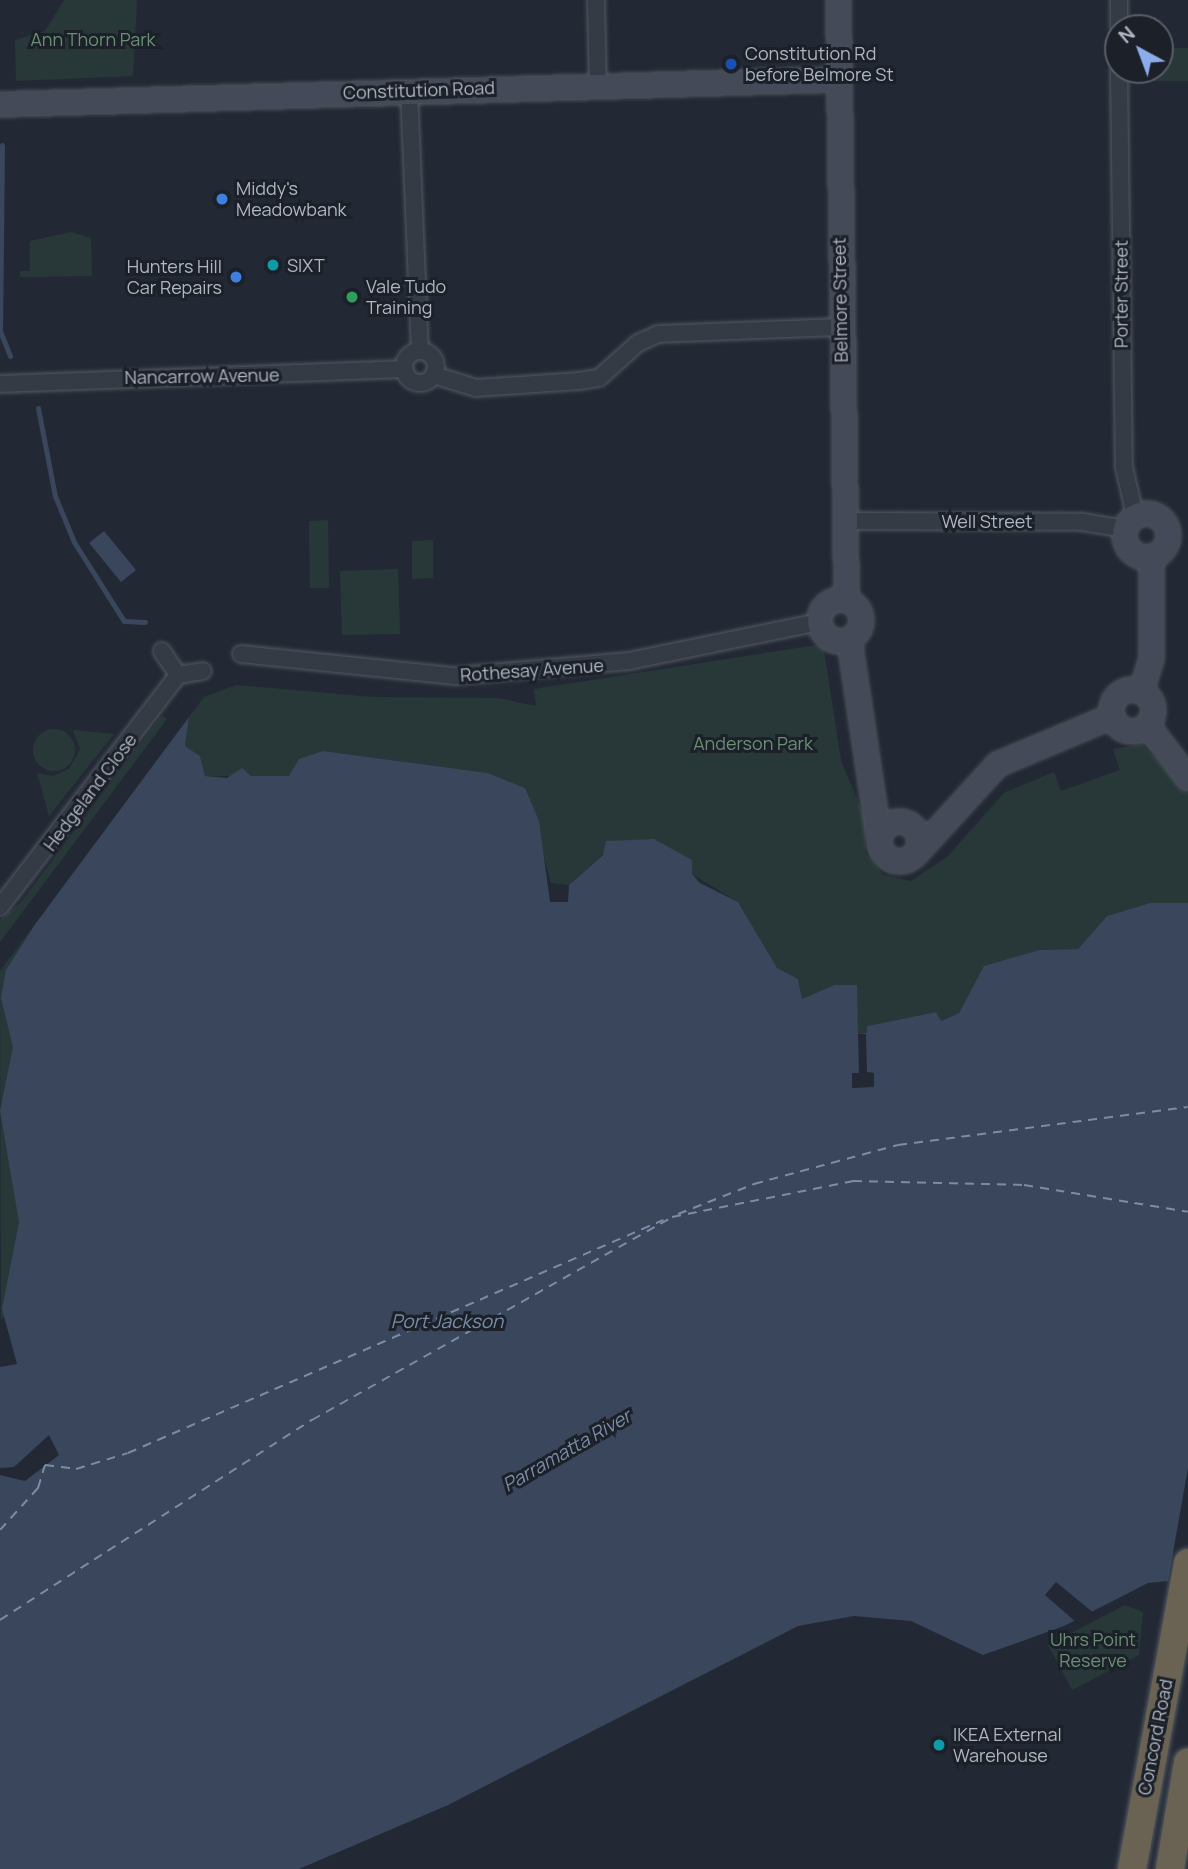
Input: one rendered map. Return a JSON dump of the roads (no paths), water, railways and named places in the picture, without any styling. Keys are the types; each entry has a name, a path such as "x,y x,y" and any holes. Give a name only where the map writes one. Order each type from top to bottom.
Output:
{"highway":[{"name":"Concord Road","path":"1132,1869 1188,1563"},
{"path":"1170,1869 1188,1766"}],"main road":[{"name":"Belmore Street","path":"838,0 839,327 848,521 846,599"},
{"name":"Constitution Road","path":"0,104 838,79"},
{"path":"1156,515 1178,529 1164,548 1151,557 1130,550 1130,522 1156,515"},
{"path":"1147,725 1153,711 1141,691 1151,659 1151,557"},
{"path":"849,640 829,639 819,622 827,604 846,599 862,618 849,640 879,841 889,858 914,855 951,810 1006,757 1078,735 1111,716 1120,693 1141,691"},
{"path":"1111,716 1127,731 1147,725"},
{"path":"1147,725 1188,778"},
{"path":"871,787 919,837 914,855"},
{"path":"879,841 888,824 951,810"}],"street":[{"path":"596,0 598,85"},
{"name":"Porter Street","path":"1119,84 1124,467 1130,522"},
{"path":"409,90 420,351"},
{"path":"420,351 408,357 405,369 417,383 434,375 476,388 599,378 658,334 839,327"},
{"path":"420,351 434,359 434,375"},
{"name":"Nancarrow Avenue","path":"0,384 405,369"},
{"name":"Well Street","path":"848,521 1130,522"},
{"name":"Rothesay Avenue","path":"241,654 455,676 629,662 819,622"},
{"path":"162,651 177,675 203,671"},
{"name":"Hedgeland Close","path":"0,907 177,675"}],"water":[{"path":"104,531 136,570 121,582 89,543"},
{"name":"Port Jackson","path":"189,717 185,746 200,756 205,776 227,778 242,768 251,776 289,776 299,759 323,751 488,773 525,788 539,821 550,902 568,902 569,885 603,855 606,841 654,839 692,860 692,874 700,883 738,902 777,968 798,979 802,999 834,985 857,985 858,1034 867,1033 867,1026 936,1012 941,1021 959,1013 984,966 1039,950 1078,949 1107,916 1150,903 1188,903 1188,1579 1148,1583 1064,1626 983,1655 911,1621 854,1616 798,1626 448,1805 299,1869 0,1869 0,1367 17,1364 2,1309 19,1222 0,1111 13,1047 1,998 6,970 36,923"}],"waterway":[{"path":"2,145 0,331 10,356"},
{"path":"38,408 55,496 74,542 124,621 145,622"}],"place":[{"name":"Constitution Rd before Belmore St","path":"731,64"},
{"name":"Middy's Meadowbank","path":"222,199"},
{"name":"SIXT","path":"273,265"},
{"name":"Hunters Hill Car Repairs","path":"236,277"},
{"name":"Vale Tudo Training","path":"352,297"},
{"name":"IKEA External Warehouse","path":"939,1745"}],"park label":[{"name":"Ann Thorn Park","path":"93,39"},
{"name":"Anderson Park","path":"753,743"},
{"name":"Uhrs Point Reserve","path":"1093,1650"}],"water label":[{"name":"Parramatta River","path":"567,1451"}]}
